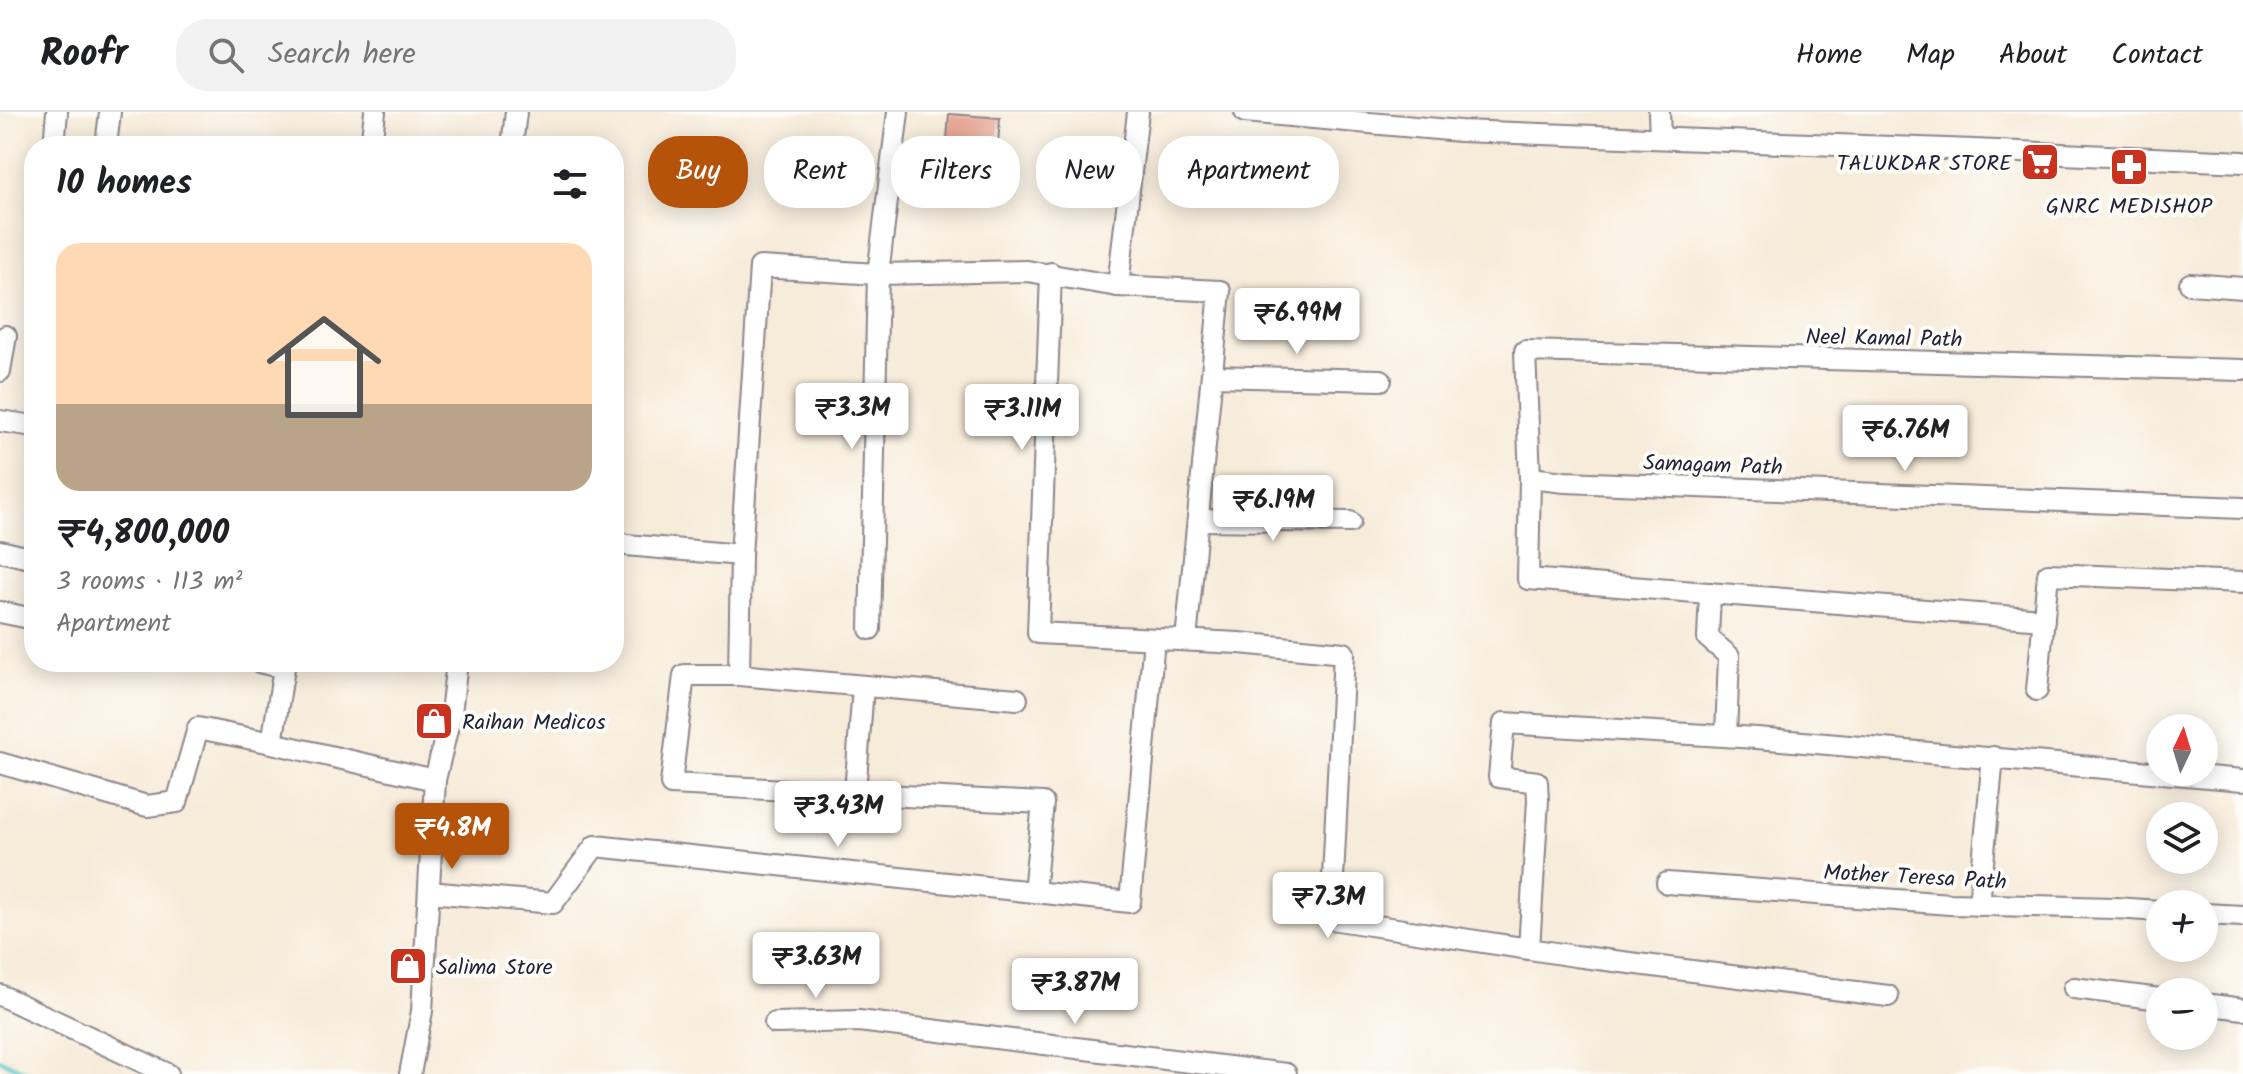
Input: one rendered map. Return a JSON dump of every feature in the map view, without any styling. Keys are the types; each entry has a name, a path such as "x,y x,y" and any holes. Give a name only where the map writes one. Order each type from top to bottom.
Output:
{"street":[{"path":"55,136 57,112"},
{"path":"107,136 110,112"},
{"path":"372,136 375,112"},
{"path":"513,136 516,112"},
{"path":"870,629 878,274 898,112"},
{"path":"1118,286 1138,112"},
{"path":"1245,112 1460,131 1510,122 1660,138 2243,162"},
{"path":"1659,112 1660,138"},
{"path":"739,675 741,555 760,267 878,274 1027,271 1118,286 1220,291 1186,640"},
{"path":"1051,273 1038,633 1239,643 1344,653 1331,919 1529,949 1888,996"},
{"path":"2190,284 2243,288"},
{"path":"0,371 6,336"},
{"name":"Neel Kamal Path","path":"1530,478 1525,351 2243,370"},
{"path":"1212,376 1381,380"},
{"path":"0,421 24,425"},
{"path":"1530,478 1528,579 2044,619"},
{"name":"Samagam Path","path":"1530,478 1565,482 2243,508"},
{"path":"1198,520 1350,522"},
{"path":"624,544 741,555"},
{"path":"0,551 24,557"},
{"path":"2037,690 2048,574 2243,582"},
{"path":"1710,593 1708,638 1729,656 1726,736"},
{"path":"0,612 24,613"},
{"path":"429,892 553,903 595,846 1130,902 1154,639"},
{"path":"272,743 283,672"},
{"path":"410,1074 422,1011 435,780 451,713 456,672"},
{"path":"1017,699 739,675 684,675 671,784 1043,803 1034,892"},
{"path":"855,793 863,687"},
{"path":"1529,949 1537,782 1499,777 1504,723 1726,736 2243,780"},
{"path":"0,763 147,806 177,802 198,728 435,780"},
{"path":"1979,905 1993,757"},
{"name":"Mother Teresa Path","path":"1667,883 1979,905 2146,910"},
{"path":"2218,915 2243,916"},
{"path":"2074,988 2146,997"},
{"path":"0,995 168,1074"},
{"path":"2218,1006 2243,1009"},
{"path":"775,1023 859,1021 1286,1074"}],"building":[{"path":"949,114 1000,118 999,136 947,136"}],"waterway":[{"path":"0,1060 30,1074"}],"place":[{"name":"TALUKDAR STORE","path":"2040,162"},
{"name":"GNRC MEDISHOP","path":"2129,167"},
{"name":"Raihan Medicos","path":"434,721"},
{"name":"Salima Store","path":"408,966"}]}
